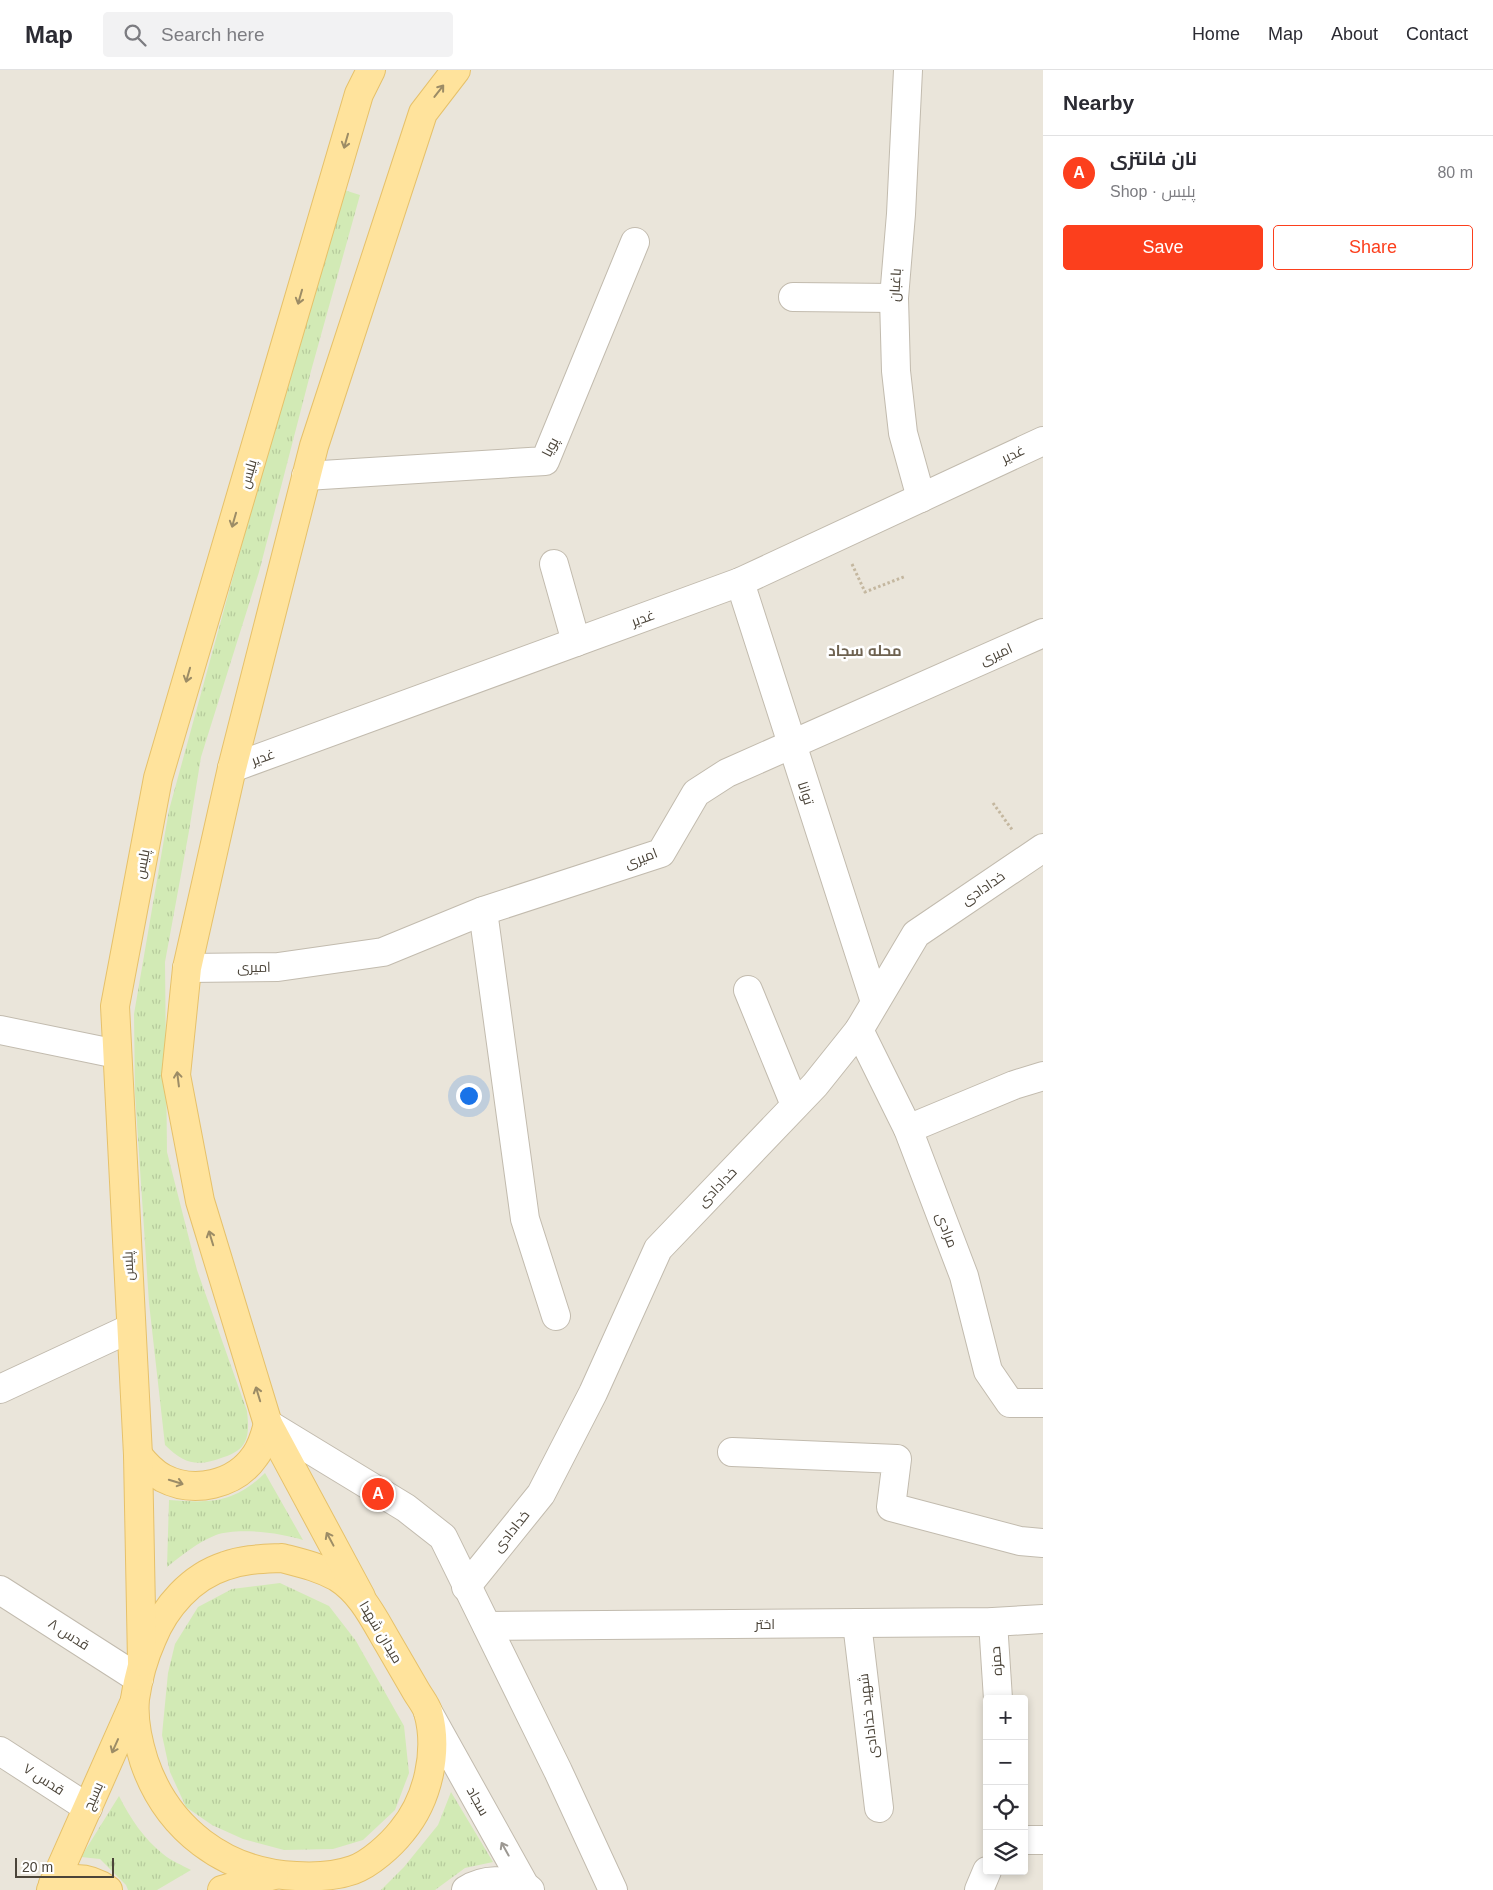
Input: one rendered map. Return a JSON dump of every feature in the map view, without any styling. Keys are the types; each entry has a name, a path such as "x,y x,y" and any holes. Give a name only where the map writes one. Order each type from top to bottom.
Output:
{"main road":[{"name":"پلیس","path":"138,1681 138,1455 115,1006 158,778 360,94 371,70"},
{"path":"361,1597 268,1424 200,1201 176,1075 188,968 232,768 314,446 423,113 456,70"},
{"path":"138,1455 149,1468 163,1478 179,1484 196,1486 214,1484 229,1479 244,1469 256,1456 268,1424"},
{"name":"میدان شهدا","path":"282,1558 311,1565 338,1578 361,1597 428,1711 432,1742 429,1773 420,1804 403,1831 380,1853 354,1870 323,1884 274,1875 235,1864 201,1843 172,1815 151,1780 138,1742 138,1681 158,1625 175,1600 197,1580 223,1566 252,1559 282,1558"},
{"name":"بسیج","path":"52,1887 88,1808 138,1681"},
{"path":"222,1890 274,1875"},
{"path":"52,1887 75,1878 87,1879 108,1890"}],"street":[{"name":"باغبان","path":"908,70 901,214 894,298 896,371 903,433 921,498"},
{"name":"پویا","path":"306,476 545,462 635,242"},
{"path":"793,297 894,298"},
{"name":"غدیر","path":"232,768 740,582 1042,444"},
{"path":"554,564 576,642"},
{"name":"توانا","path":"740,582 875,1002"},
{"name":"امیری","path":"188,968 278,966 382,952 483,911 661,853 696,793 727,773 1043,633"},
{"name":"خدادادی","path":"466,1587 541,1494 593,1392 658,1249 815,1085 858,1030 916,934 1043,848"},
{"path":"483,911 525,1219 556,1316"},
{"path":"748,990 796,1105"},
{"path":"0,1030 117,1054"},
{"name":"مرادی","path":"858,1030 908,1128 964,1276 988,1371 1010,1403 1043,1403"},
{"path":"908,1128 1014,1085 1043,1076"},
{"path":"0,1389 131,1328"},
{"path":"268,1424 406,1508 443,1537 613,1890"},
{"path":"732,1452 897,1459 891,1507 1020,1541 1043,1543"},
{"name":"قدس ۸","path":"0,1590 138,1681"},
{"name":"اختر","path":"487,1626 993,1622 1043,1619"},
{"name":"حمزه","path":"993,1622 998,1695"},
{"name":"شهید خدادادی","path":"857,1623 879,1808"},
{"name":"سجاد","path":"428,1711 528,1888"},
{"name":"قدس ۷","path":"0,1751 88,1808"},
{"path":"1028,1840 1043,1840"},
{"path":"979,1890 985,1875"},
{"path":"466,1890 482,1883 497,1880 512,1882 528,1888"}],"path":[{"path":"839,536 865,592 906,576"}],"shaded area":[{"path":"0,70 1043,70 1043,1890 0,1890"}],"green space":[{"path":"344,190 360,195 311,371 259,572 201,757 165,962 167,1152 197,1270 247,1411 248,1419 247,1437 239,1449 215,1460 199,1463 179,1457 165,1445 149,1303 135,1094 134,1014 169,810 250,515"},
{"path":"265,1473 303,1540 260,1532 236,1531 225,1533 203,1541 167,1567 169,1500 209,1501 231,1496 242,1491"},
{"path":"280,1583 329,1606 356,1641 404,1726 409,1773 395,1810 363,1840 333,1849 284,1850 243,1839 212,1825 186,1807 170,1772 162,1735 168,1673 175,1644 198,1607 232,1589"},
{"path":"451,1792 493,1862 465,1868 435,1890 381,1890 404,1867 438,1825"},
{"path":"119,1796 133,1820 150,1842 173,1861 191,1870 157,1890 128,1890 126,1885 100,1859 81,1857"}],"place":[{"name":"نان فانتزی","path":"378,1494"}],"district":[{"name":"محله سجاد","path":"865,650"}]}
